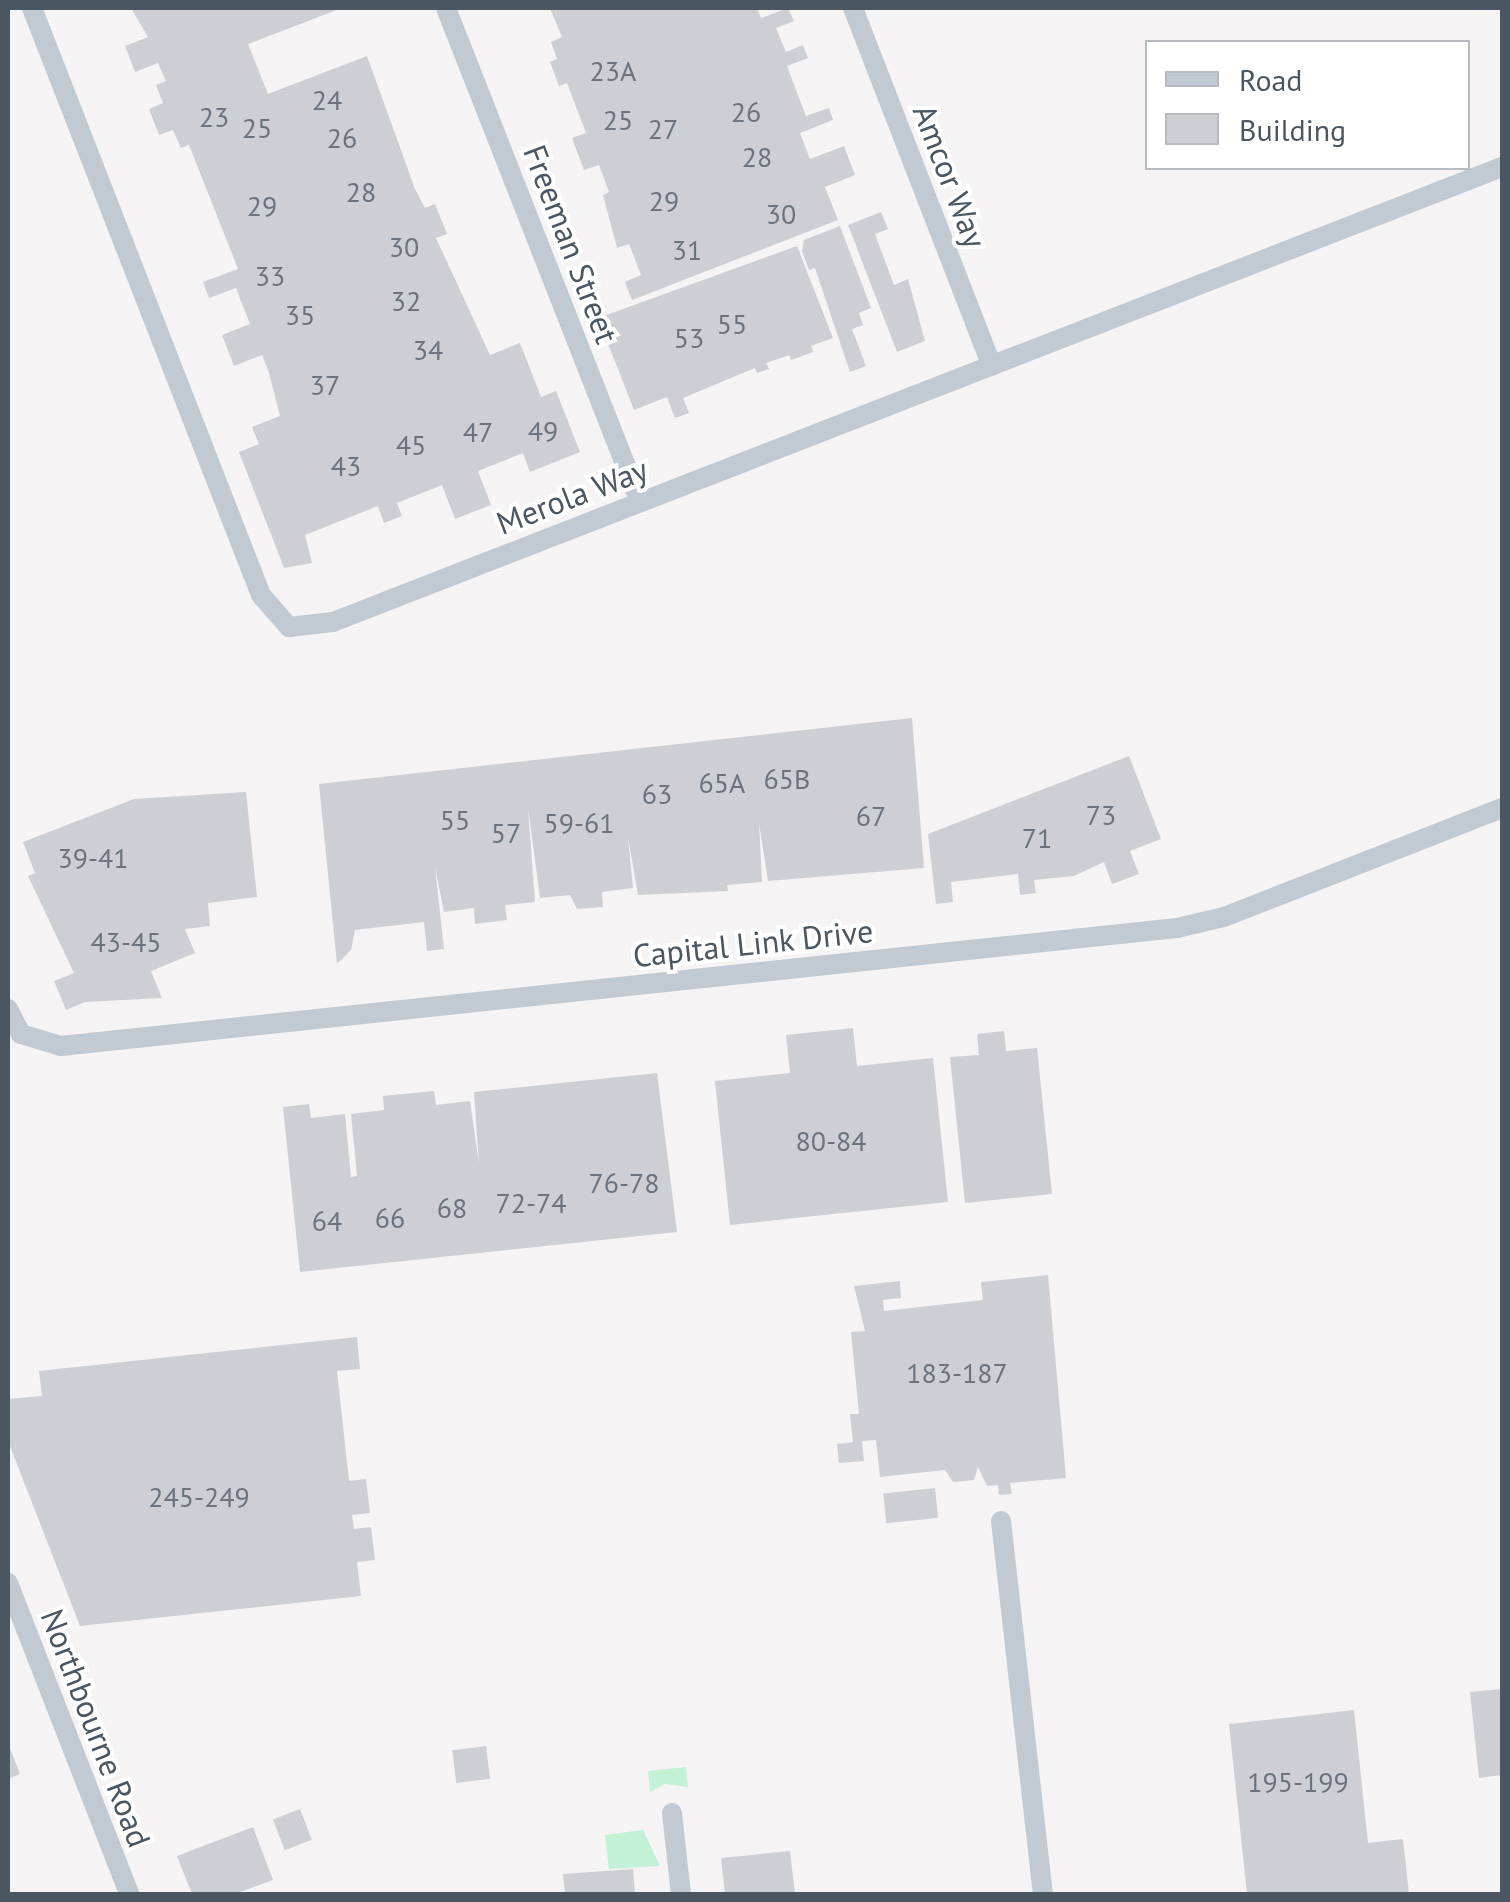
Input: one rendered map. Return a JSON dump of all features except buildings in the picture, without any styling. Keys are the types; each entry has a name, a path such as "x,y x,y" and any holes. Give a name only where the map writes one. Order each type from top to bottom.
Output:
{"street":[{"name":"Merola Way","path":"32,8 260,595 289,626 333,622 1502,167"},
{"name":"Freeman Street","path":"446,8 640,502"},
{"name":"Amcor Way","path":"853,8 992,366"},
{"name":"Capital Link Drive","path":"8,1009 22,1034 62,1046 1177,928 1224,917 1502,808"},
{"path":"1001,1520 1043,1894"},
{"name":"Northbourne Road","path":"8,1583 130,1894"},
{"path":"672,1813 681,1894"}],"green space":[{"path":"686,1767 688,1787 665,1784 650,1792 648,1771"},
{"path":"643,1830 660,1866 609,1869 605,1835"}]}
